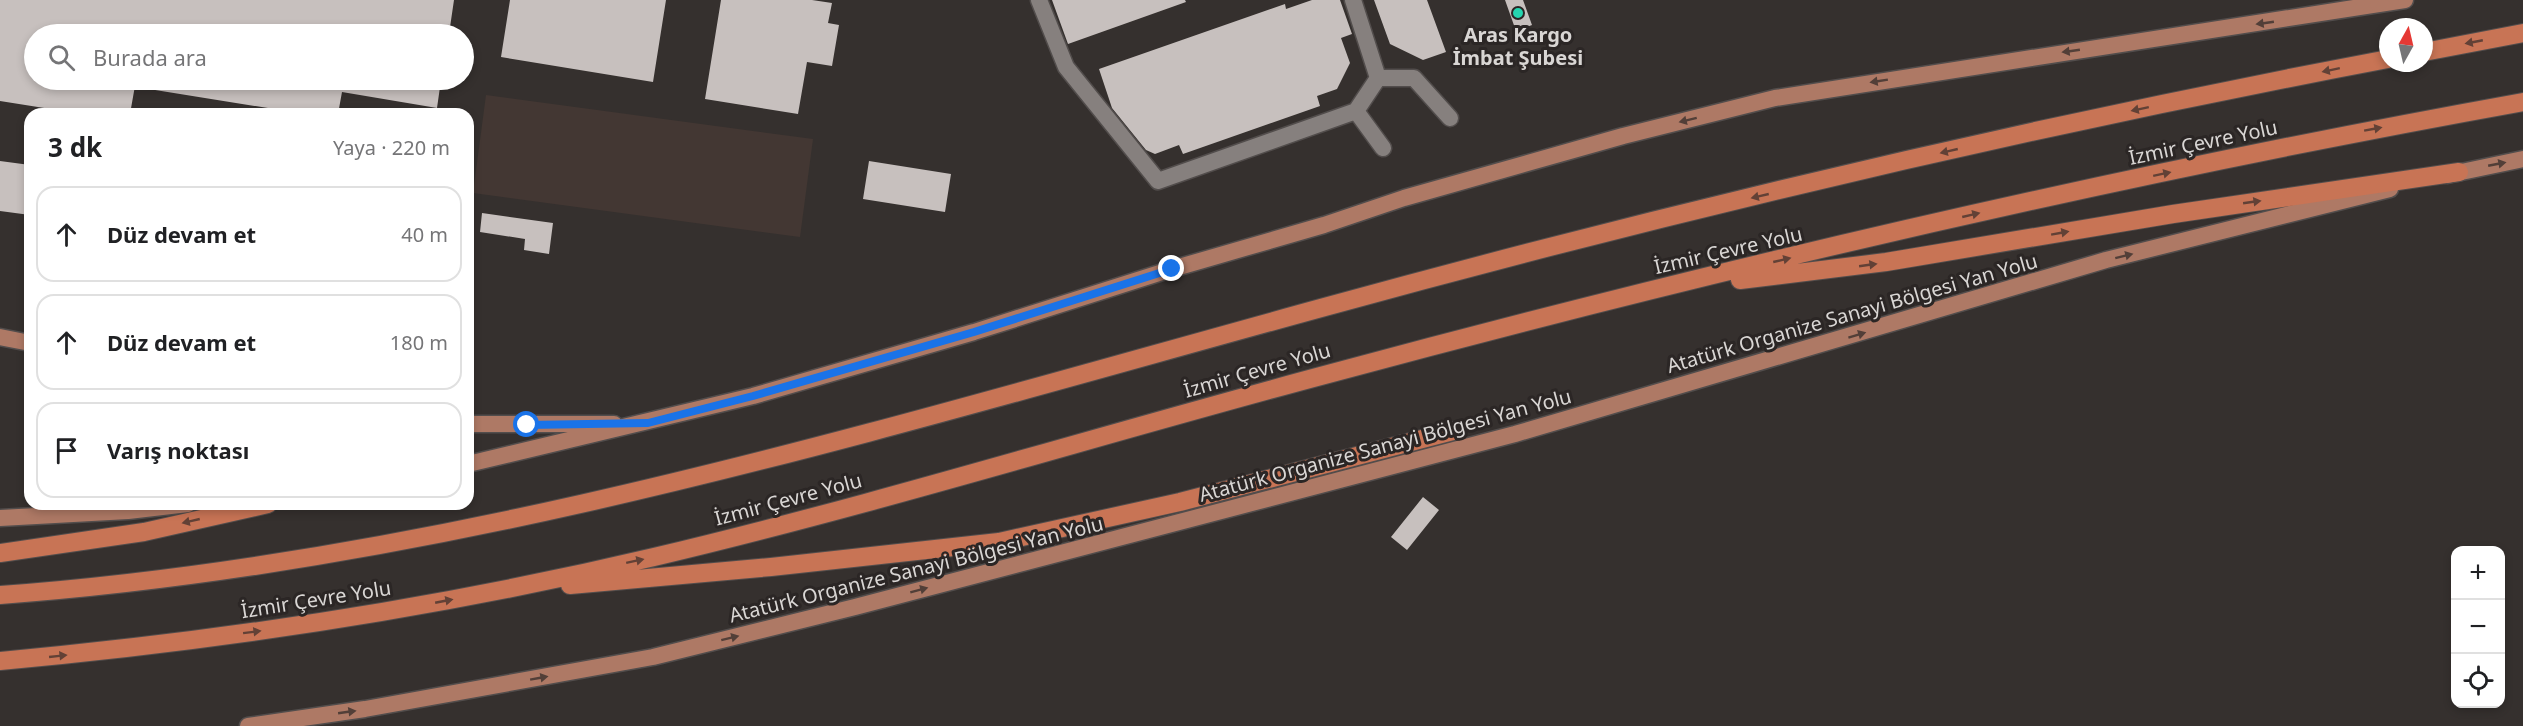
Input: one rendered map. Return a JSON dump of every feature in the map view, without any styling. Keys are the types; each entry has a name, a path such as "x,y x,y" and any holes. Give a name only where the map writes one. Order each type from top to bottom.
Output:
{"highway":[{"path":"2433,50 2523,33"},
{"name":"İzmir Çevre Yolu","path":"0,595 58,591 281,563 398,543 585,504 972,404 1598,235 2026,133 2379,60"},
{"name":"İzmir Çevre Yolu","path":"0,661 281,629 390,611 650,558 803,520 1331,373 1663,288 2017,205 2349,134 2523,102"},
{"path":"1663,288 1886,262 2162,216 2460,172"},
{"path":"488,592 771,567 999,542 1180,502 1453,431"},
{"path":"0,553 144,532 241,510"}],"main road":[{"path":"474,463 648,423 753,396 963,335 1172,269 1324,225 1404,198 1623,136 1776,98 2405,0"},
{"name":"Atatürk Organize Sanayi Bölgesi Yan Yolu","path":"248,726 365,709 653,657 844,610 1515,434 2106,260 2460,172 2523,159"},
{"path":"0,337 24,342"},
{"path":"474,424 648,423"},
{"path":"0,518 137,510"}],"street":[{"path":"1040,0 1066,67 1158,180 1356,111 1378,78"},
{"path":"1353,0 1378,78"},
{"path":"1378,78 1414,78 1449,118"},
{"path":"1356,111 1383,148"}],"shaded area":[{"path":"486,95 813,139 800,237 474,193"}],"building":[{"path":"0,0 454,0 450,24 24,24 24,90 134,90 131,108 44,108 0,101"},
{"path":"510,0 666,0 653,82 501,57"},
{"path":"721,0 812,0 832,3 828,23 839,25 832,66 807,62 798,114 705,99"},
{"path":"1052,0 1185,0 1186,2 1068,44"},
{"path":"1312,0 1340,0 1352,34 1341,38 1350,63 1337,89 1317,96 1320,106 1183,154 1179,145 1155,154 1146,150 1112,108 1099,69 1285,4 1286,9"},
{"path":"1374,0 1427,0 1446,52 1423,60 1390,44"},
{"name":"Aras Kargo İmbat Şubesi","path":"1505,0 1523,0 1532,25 1516,31"},
{"path":"155,90 440,90 437,108 342,92 339,108 268,108"},
{"path":"0,161 24,164 24,214 0,211"},
{"path":"869,161 951,174 945,212 863,199"},
{"path":"482,213 553,223 549,254 524,250 525,239 480,232"},
{"path":"1423,497 1439,510 1407,550 1391,537"}],"place":[{"name":"Aras Kargo İmbat Şubesi","path":"1518,13"}],"route":[{"path":"527,425 648,423 753,396 974,332 1172,269"}]}
